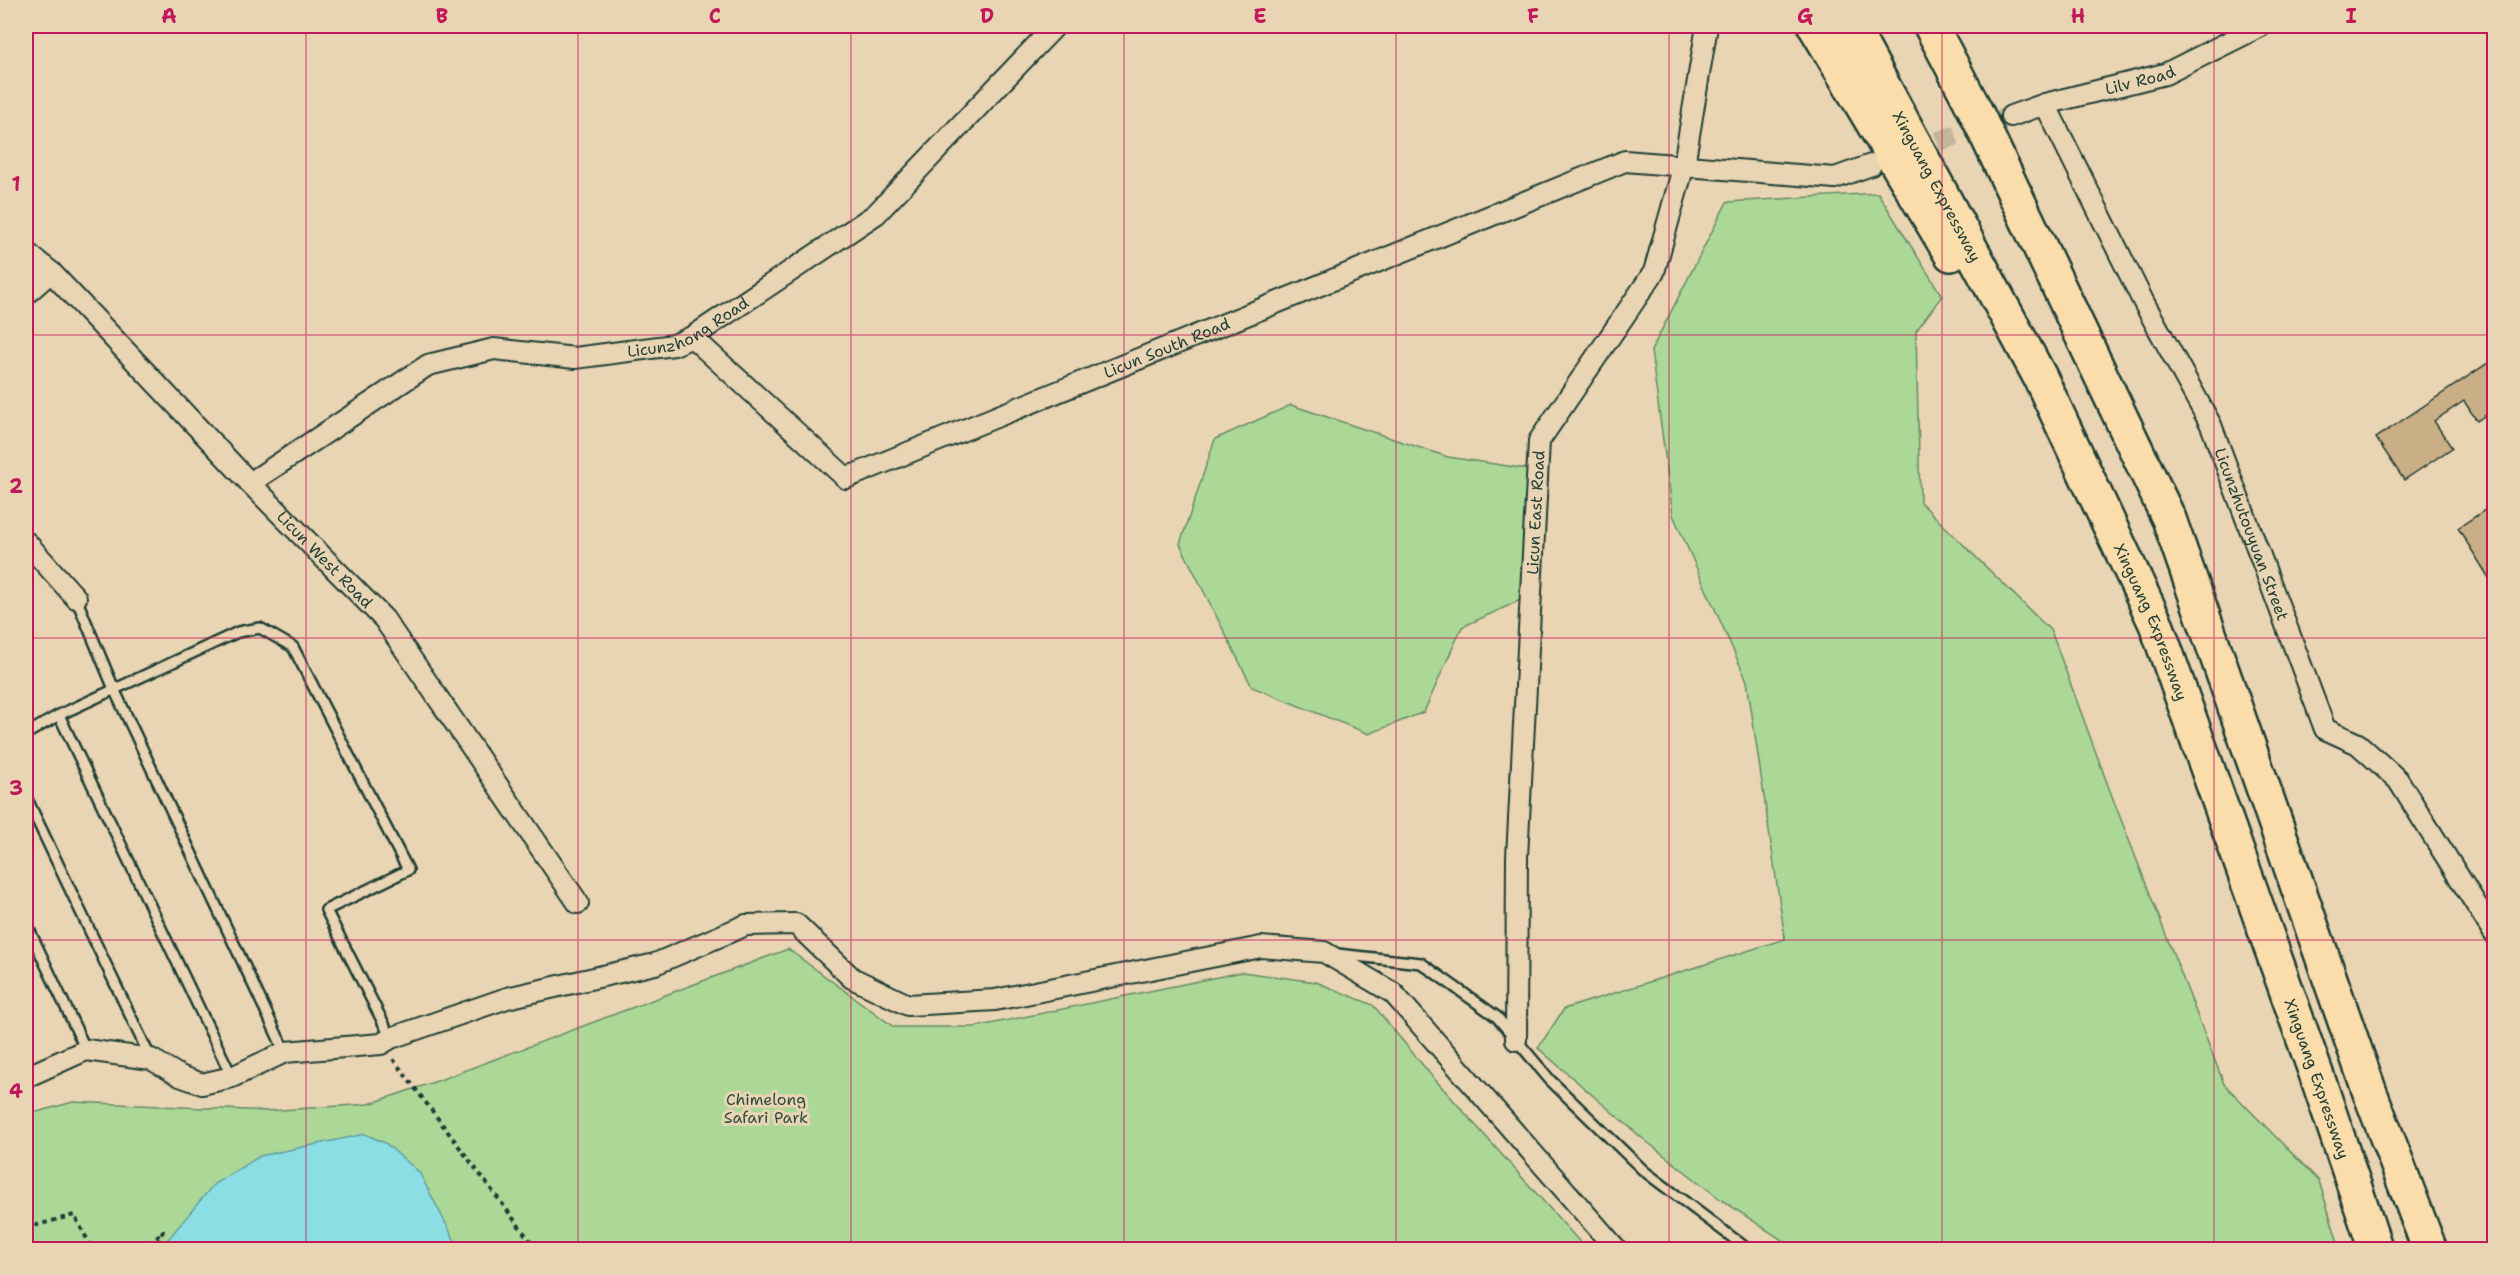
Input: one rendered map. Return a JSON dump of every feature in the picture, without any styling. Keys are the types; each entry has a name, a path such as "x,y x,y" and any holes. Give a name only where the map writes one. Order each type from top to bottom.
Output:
{"highway":[{"path":"1815,26 2092,487"},
{"name":"Xinguang Expressway","path":"1851,26 2040,377 2156,624 2376,1250"},
{"path":"1932,26 1974,108 2169,519 2369,1090 2430,1250"}],"street":[{"name":"Licunzhong Road","path":"250,483 428,365 494,349 575,358 674,345 692,338 876,214 1055,26"},
{"name":"Licun East Road","path":"1516,1040 1516,857 1539,441 1654,272 1684,165 1707,26"},
{"name":"Lilv Road","path":"2011,116 2045,104 2165,74 2261,26"},
{"name":"Licunzhutouyuan Street","path":"2045,104 2143,301 2211,425 2325,729 2358,744 2398,780 2494,933"},
{"name":"Licun South Road","path":"692,338 846,478 1625,161 1684,165"},
{"path":"1684,165 1834,177 1872,165"},
{"name":"Licun West Road","path":"26,252 51,272 250,483 384,619 578,903"},
{"path":"26,294 51,272"},
{"path":"26,542 76,598"},
{"path":"26,1077 86,1050 151,1059 180,1076 202,1084 232,1077 285,1052 386,1041 507,998 654,964 746,925 796,924 852,978 908,1005 994,1000 1261,947 1324,952 1393,993 1617,1250"}],"lane":[{"path":"76,598 114,689 285,1052"},
{"path":"26,735 59,715 238,632 260,628 293,647 408,870 326,910 386,1041"},
{"path":"59,715 232,1077"},
{"path":"26,797 151,1059"},
{"path":"26,923 86,1050"},
{"path":"1324,952 1421,963 1497,1017 1550,1080 1644,1171 1749,1250"}],"path":[{"path":"386,1041 537,1250"},
{"path":"26,1228 74,1215 93,1250"},
{"path":"143,1250 163,1231 153,1250"}],"green space":[{"path":"1878,193 1942,296 1916,331 1920,502 2051,631 2113,799 2224,1084 2319,1181 2340,1249 1791,1249 1788,1244 1720,1199 1642,1138 1538,1048 1564,1009 1785,939 1747,681 1673,515 1651,351 1727,202"},
{"path":"1291,405 1448,457 1527,469 1525,598 1462,627 1424,712 1369,734 1252,687 1180,544 1215,439"},
{"name":"Chimelong Safari Park","path":"788,949 894,1027 975,1027 1242,972 1316,982 1373,1005 1431,1075 1586,1249 26,1250 26,1115 73,1102 267,1111 369,1104 437,1081"}],"water":[{"path":"365,1134 385,1143 419,1172 459,1249 160,1249 214,1184 260,1156"}],"building":[{"path":"2494,359 2494,409 2477,421 2464,401 2434,421 2452,448 2404,480 2376,438"},
{"path":"2494,504 2494,586 2458,528"}],"tunnel":[{"path":"1909,152 2011,116"}]}
